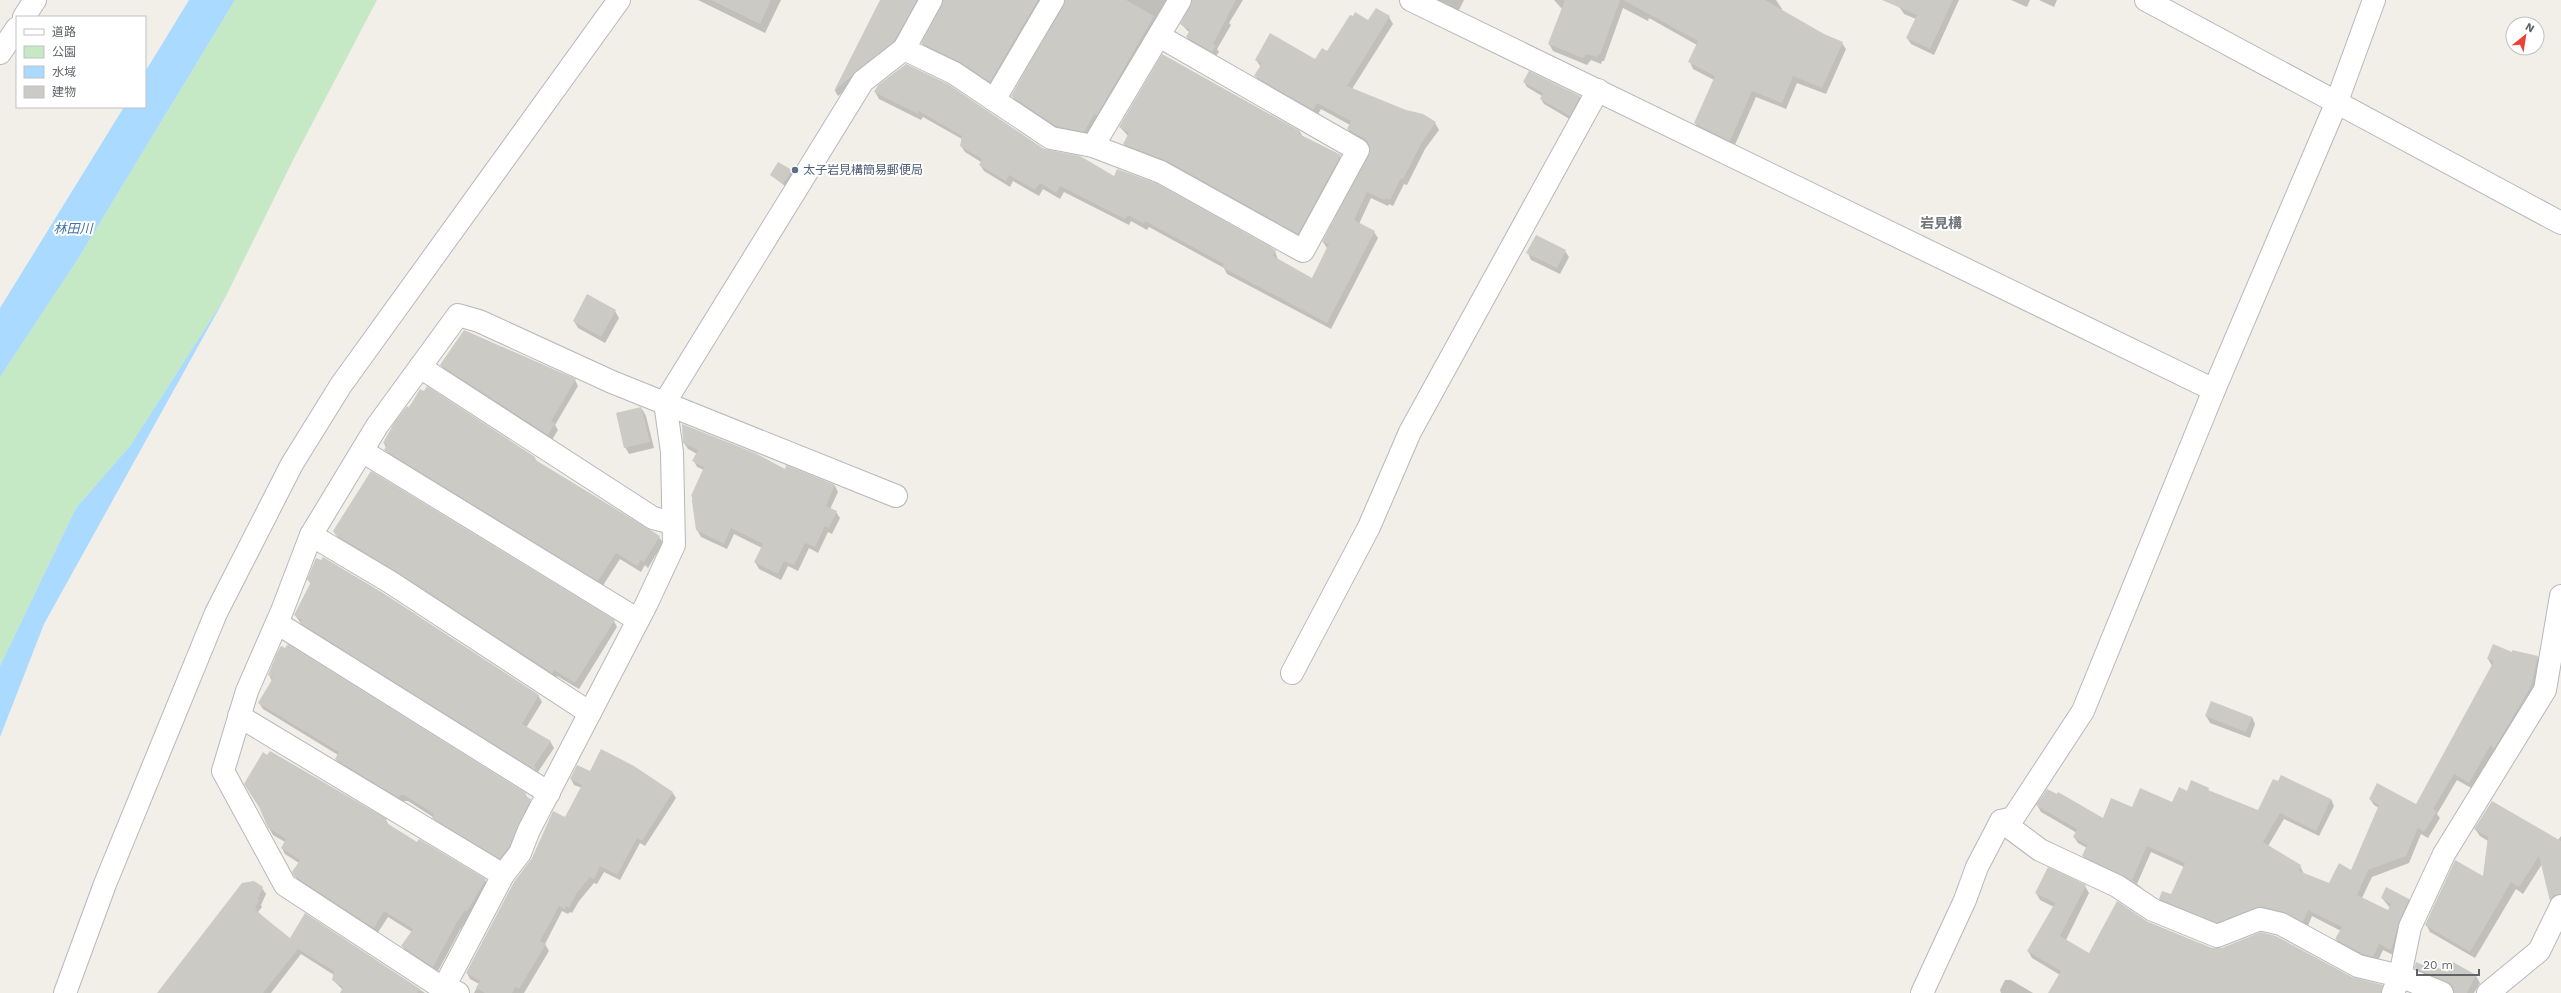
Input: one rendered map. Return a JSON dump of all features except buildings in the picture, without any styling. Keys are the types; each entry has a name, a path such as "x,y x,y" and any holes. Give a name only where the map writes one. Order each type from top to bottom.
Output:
{"street":[{"path":"25,16 35,0"},
{"path":"65,993 105,884 216,613 292,464 341,385 619,0"},
{"path":"896,496 665,402 612,382 479,321 458,316 377,426 311,535 277,623 247,691 223,771 285,885 448,991 503,875 520,853 549,793 638,620 674,545 672,452 665,402 863,81 904,49 931,0"},
{"path":"994,100 1053,0"},
{"path":"1093,146 1180,0"},
{"path":"1411,0 2214,390"},
{"path":"2146,0 2336,104 2561,223"},
{"path":"1922,993 1965,900 1977,867 2001,821 2013,818 2083,711 2214,390 2336,104 2374,0"},
{"path":"0,53 16,29"},
{"path":"904,49 954,73 1051,138 1093,146 1161,172 1303,251 1358,150 1159,36"},
{"path":"1292,673 1369,528 1410,432 1598,90"},
{"path":"420,367 654,518 673,523"},
{"path":"362,451 638,620"},
{"path":"311,535 390,582 590,713"},
{"path":"2397,985 2410,927 2444,854 2545,690 2556,653 2561,596"},
{"path":"277,623 549,793"},
{"path":"239,716 503,875"},
{"path":"2001,821 2040,850 2117,886 2153,910 2217,936 2260,919 2281,924 2358,966 2397,985 2442,993"},
{"path":"2488,993 2539,951 2561,906"}],"green space":[{"path":"235,0 377,0 293,160 226,296 130,446 76,508 0,666 0,377 76,262"}],"water":[{"name":"林田川","path":"189,0 235,0 76,262 0,377 0,308 123,108 146,108 146,70"},
{"path":"226,296 44,624 0,737 0,666 76,508 130,446"}],"place":[{"name":"太子岩見構簡易郵便局","path":"795,170"}],"district":[{"name":"岩見構","path":"1941,223"}]}
